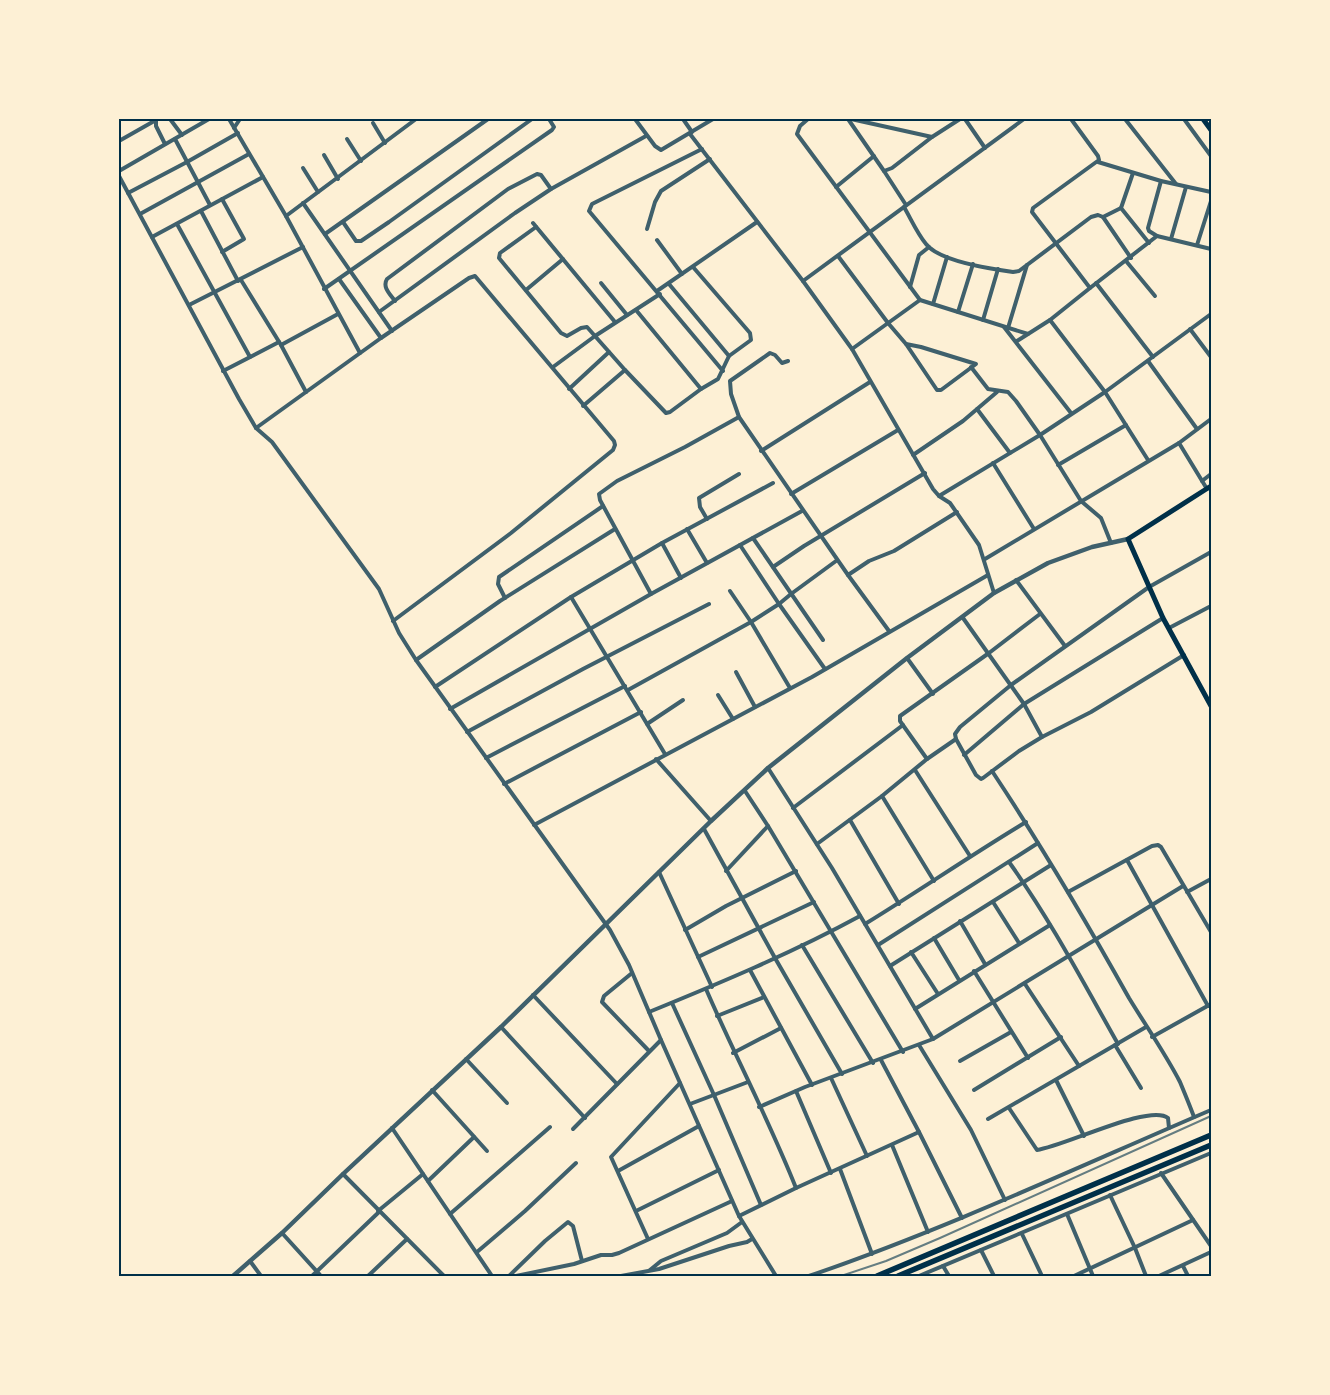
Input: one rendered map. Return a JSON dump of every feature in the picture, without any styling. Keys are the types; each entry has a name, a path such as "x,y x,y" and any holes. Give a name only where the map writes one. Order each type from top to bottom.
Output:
{"highway":[{"path":"877,1276 1211,1135"},
{"path":"898,1276 1211,1145"}],"main road":[{"path":"1203,119 1211,130"},
{"path":"1209,487 1128,539 1164,618 1211,706"}],"street":[{"path":"170,119 182,135"},
{"path":"119,171 209,119"},
{"path":"229,119 286,216 360,354"},
{"path":"234,128 240,119"},
{"path":"405,119 408,125"},
{"path":"286,216 416,119"},
{"path":"325,234 488,119"},
{"path":"343,222 356,241 361,241 532,119"},
{"path":"324,289 552,130 553,125 549,119"},
{"path":"635,119 654,146 661,150 713,119"},
{"path":"683,119 702,149 803,281 852,350 933,489 939,496 948,501 979,545 985,559 994,593"},
{"path":"808,119 800,126 798,134 920,300 1028,334"},
{"path":"850,119 932,137"},
{"path":"850,119 884,171 929,247 936,253 973,264 1016,272 1091,217 1098,215 1103,217 1131,258"},
{"path":"884,171 892,168 932,137 960,119"},
{"path":"965,119 985,148"},
{"path":"803,281 1024,119"},
{"path":"1071,119 1098,156 1098,162"},
{"path":"1125,119 1176,184"},
{"path":"1184,119 1211,156"},
{"path":"119,141 156,120 156,126 165,144"},
{"path":"373,123 385,143"},
{"path":"128,193 238,133"},
{"path":"379,312 515,213 551,190 646,136"},
{"path":"175,139 210,205"},
{"path":"347,139 361,161"},
{"path":"702,149 592,204 589,209 590,213 723,371"},
{"path":"140,214 250,154"},
{"path":"324,155 338,179"},
{"path":"836,187 874,156"},
{"path":"647,229 655,202 661,191 710,159"},
{"path":"1098,162 1162,181 1211,192"},
{"path":"1090,288 1032,210 1098,162"},
{"path":"303,168 318,192"},
{"path":"1103,217 1121,208 1133,173"},
{"path":"395,301 385,287 387,278 508,190 537,174 541,175 551,190"},
{"path":"119,176 223,371 256,428 272,442 379,589 399,633 416,660 606,925 632,973 739,1216 776,1276"},
{"path":"152,237 263,177"},
{"path":"1162,181 1148,228 1149,231 1157,236 1211,249"},
{"path":"1171,239 1186,187"},
{"path":"222,199 244,239 222,252"},
{"path":"1197,245 1211,201"},
{"path":"303,203 392,331"},
{"path":"1121,208 1149,243"},
{"path":"201,211 222,252 280,343 306,392"},
{"path":"553,367 615,322 636,310 682,274 757,222"},
{"path":"177,224 250,357"},
{"path":"615,322 535,225 498,256 563,335 567,336 586,327 666,413 718,379 729,356 751,340 751,336 693,267"},
{"path":"1017,341 1050,320 1157,236"},
{"path":"657,240 682,274"},
{"path":"189,305 303,247"},
{"path":"910,287 919,255 929,247"},
{"path":"838,256 906,344 937,390 941,390 976,364 921,346 906,344"},
{"path":"933,304 947,257"},
{"path":"526,290 563,259"},
{"path":"1126,261 1155,296"},
{"path":"958,312 973,264"},
{"path":"1006,327 1027,265"},
{"path":"983,320 998,269"},
{"path":"256,428 380,338 474,276 614,441 613,450 511,533 393,621"},
{"path":"339,279 380,338"},
{"path":"601,283 627,315"},
{"path":"1096,283 1153,357"},
{"path":"669,284 729,356"},
{"path":"852,350 920,300"},
{"path":"636,310 701,389"},
{"path":"223,371 338,314"},
{"path":"939,496 1040,435 1105,392 1211,314"},
{"path":"1050,320 1105,392 1148,460"},
{"path":"1006,327 1071,413"},
{"path":"1190,329 1211,357"},
{"path":"569,389 609,352"},
{"path":"788,362 782,363 774,354 770,353 730,381 731,394 739,417 802,511 821,535 836,560 889,631"},
{"path":"1148,361 1198,429"},
{"path":"971,367 986,387 997,392 1008,392 1016,401 1040,435 1081,501 1101,518 1111,543"},
{"path":"583,406 625,370"},
{"path":"761,451 870,382"},
{"path":"913,455 978,409 997,392"},
{"path":"978,409 1010,453"},
{"path":"651,594 603,506 599,494 617,481 739,417"},
{"path":"985,559 1179,443 1211,419"},
{"path":"1058,465 1126,424"},
{"path":"791,494 898,430"},
{"path":"1179,443 1202,481 1209,487"},
{"path":"993,463 1034,530"},
{"path":"773,567 821,535 925,473"},
{"path":"707,519 700,507 699,498 740,474"},
{"path":"1202,481 1211,474"},
{"path":"435,687 571,597 662,543 773,483"},
{"path":"505,598 498,584 499,577 603,506"},
{"path":"450,709 651,594 802,511"},
{"path":"848,575 869,561 894,551 957,512"},
{"path":"416,660 505,598 615,529"},
{"path":"687,529 707,563"},
{"path":"753,538 823,640"},
{"path":"233,1276 282,1233 342,1174 501,1027 711,821 768,768 907,658 994,593 1056,560 1092,547 1128,539"},
{"path":"662,543 681,578"},
{"path":"740,545 779,604 826,669"},
{"path":"1184,656 1091,712 1042,737 983,778 978,778 956,739 955,734 960,727 1010,685 1149,587 1211,552"},
{"path":"486,758 626,688 751,622 779,604 836,560"},
{"path":"534,825 826,669 988,575"},
{"path":"1016,580 1065,646"},
{"path":"730,591 751,622 790,688"},
{"path":"571,597 665,754"},
{"path":"467,732 607,656 709,604"},
{"path":"1169,628 1211,606"},
{"path":"927,759 899,718 902,714 933,694 1040,614"},
{"path":"963,618 1024,704 1042,737"},
{"path":"964,755 1024,704 1164,618"},
{"path":"907,658 933,694"},
{"path":"736,672 755,707"},
{"path":"718,695 733,720"},
{"path":"648,724 684,700"},
{"path":"504,784 641,712"},
{"path":"793,808 903,725"},
{"path":"817,844 882,796 927,759 956,739"},
{"path":"656,759 711,821"},
{"path":"768,768 817,844 933,1040"},
{"path":"915,770 970,856"},
{"path":"992,771 1026,822 1096,939 1180,1083 1194,1117"},
{"path":"745,791 796,871 903,1052"},
{"path":"882,796 934,881"},
{"path":"850,820 900,904"},
{"path":"865,924 900,904 970,856 1026,822"},
{"path":"726,872 768,826"},
{"path":"704,829 774,958 842,1074"},
{"path":"878,945 1038,843"},
{"path":"1068,892 1152,846 1158,845 1161,847 1211,932"},
{"path":"1127,860 1210,1005 1152,1036"},
{"path":"1009,862 1024,882 1068,955 1141,1088"},
{"path":"890,966 1051,865"},
{"path":"685,930 741,898 796,871"},
{"path":"659,872 712,987"},
{"path":"1186,892 1211,879"},
{"path":"760,1107 812,1084 933,1040 1025,984 1068,955 1183,886"},
{"path":"698,957 814,902"},
{"path":"993,902 1019,943"},
{"path":"649,1012 750,970 860,916"},
{"path":"960,921 985,964"},
{"path":"915,1009 1050,925"},
{"path":"934,938 959,980"},
{"path":"802,945 873,1063"},
{"path":"911,952 938,994"},
{"path":"750,970 812,1084"},
{"path":"974,971 1028,1058"},
{"path":"632,973 604,996 602,1002 649,1051"},
{"path":"1025,984 1079,1066"},
{"path":"706,989 733,1053 777,1142 796,1188"},
{"path":"533,996 617,1084"},
{"path":"717,1016 764,996"},
{"path":"672,1003 714,1094 761,1205"},
{"path":"501,1027 585,1118"},
{"path":"988,1119 1146,1027"},
{"path":"733,1053 781,1028"},
{"path":"960,1061 1011,1032"},
{"path":"974,1090 1061,1037"},
{"path":"573,1129 660,1040"},
{"path":"919,1045 971,1130 1005,1200"},
{"path":"466,1059 507,1103"},
{"path":"881,1060 962,1218"},
{"path":"831,1078 867,1156"},
{"path":"1056,1080 1084,1136"},
{"path":"690,1104 748,1082"},
{"path":"648,1239 612,1160 613,1154 680,1083"},
{"path":"432,1090 487,1150"},
{"path":"796,1091 831,1173"},
{"path":"1009,1108 1036,1149 1042,1149 1148,1116 1166,1116 1169,1128"},
{"path":"808,1276 872,1254 962,1218 1211,1110"},
{"path":"618,1171 699,1126"},
{"path":"450,1214 550,1127"},
{"path":"392,1128 492,1276"},
{"path":"739,1216 919,1132"},
{"path":"428,1181 474,1137"},
{"path":"892,1145 928,1232"},
{"path":"919,1276 1211,1153"},
{"path":"477,1252 525,1211 576,1163"},
{"path":"840,1169 872,1254"},
{"path":"636,1211 719,1170"},
{"path":"1161,1173 1211,1246"},
{"path":"342,1174 378,1212 443,1274 437,1276"},
{"path":"312,1276 378,1212 423,1174"},
{"path":"1110,1195 1146,1276"},
{"path":"516,1276 582,1261 601,1254 612,1255 619,1253 732,1201"},
{"path":"1067,1214 1094,1276"},
{"path":"1074,1276 1193,1220"},
{"path":"509,1276 545,1241 568,1222 573,1226 582,1261"},
{"path":"650,1270 661,1261 727,1233 742,1222"},
{"path":"282,1233 321,1276"},
{"path":"1022,1234 1042,1276"},
{"path":"368,1276 407,1239"},
{"path":"621,1276 659,1268 752,1239"},
{"path":"981,1250 994,1276"},
{"path":"1159,1276 1211,1252"},
{"path":"250,1262 261,1276"},
{"path":"943,1266 949,1276"},
{"path":"1183,1266 1188,1276"}],"railway":[{"path":"841,1276 886,1261 940,1238 1211,1116"}]}
